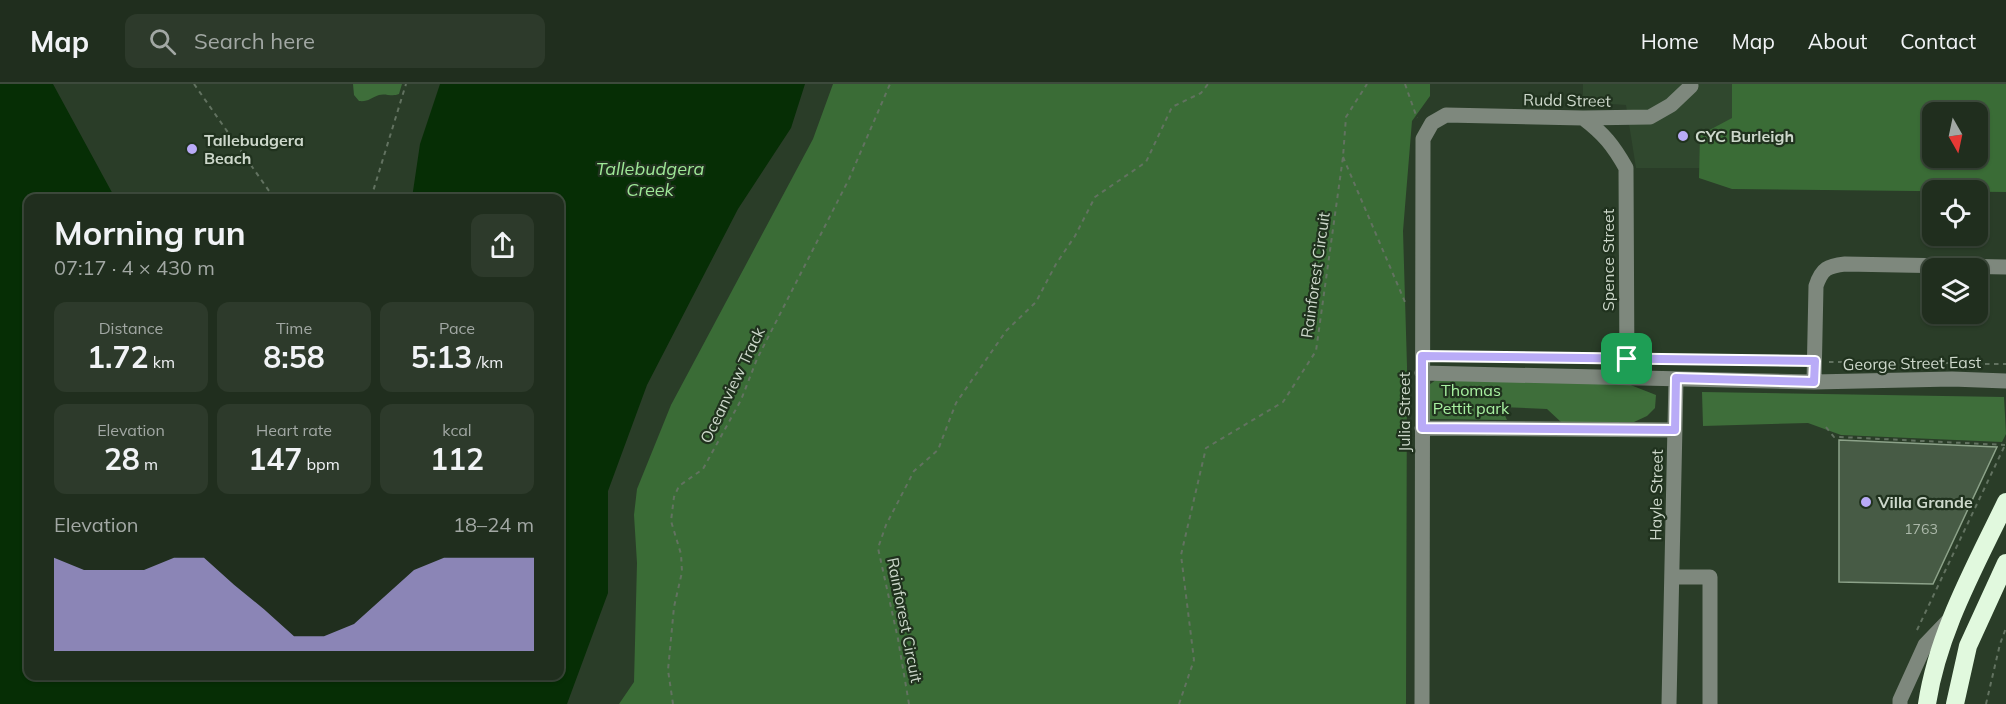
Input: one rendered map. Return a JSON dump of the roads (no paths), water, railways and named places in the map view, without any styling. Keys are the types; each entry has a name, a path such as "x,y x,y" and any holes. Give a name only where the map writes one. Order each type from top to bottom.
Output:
{"highway":[{"path":"1928,704 1938,655 1951,618 2006,502"},
{"path":"1955,704 1968,646 2000,590 2006,563"}],"street":[{"name":"Rudd Street","path":"1423,138 1432,123 1446,115 1625,119 1650,117 1671,105 1691,86"},
{"name":"Spence Street","path":"1583,118 1613,145 1626,168 1627,377"},
{"path":"1613,145 1625,119"},
{"name":"Julia Street","path":"1422,704 1423,138"},
{"path":"1814,382 1816,286 1819,276 1830,266 1845,264 2006,267"},
{"name":"George Street East","path":"1422,373 1814,382 2006,381"},
{"name":"Hayle Street","path":"1669,704 1676,378"},
{"path":"1422,428 1675,430"},
{"path":"1672,577 1710,577 1710,704"},
{"path":"1900,704 1925,645 1951,618"}],"water":[{"name":"Tallebudgera Creek","path":"0,84 53,84 113,194 24,194 24,680 564,680 564,194 413,194 420,144 440,84 805,84 791,128 738,209 647,385 608,491 608,593 567,704 0,704"}],"place":[{"name":"CYC Burleigh","path":"1683,136"},
{"name":"Tallebudgera Beach","path":"192,149"},
{"name":"Villa Grande","path":"1866,502"}],"park label":[{"name":"Thomas Pettit park","path":"1471,399"}]}
